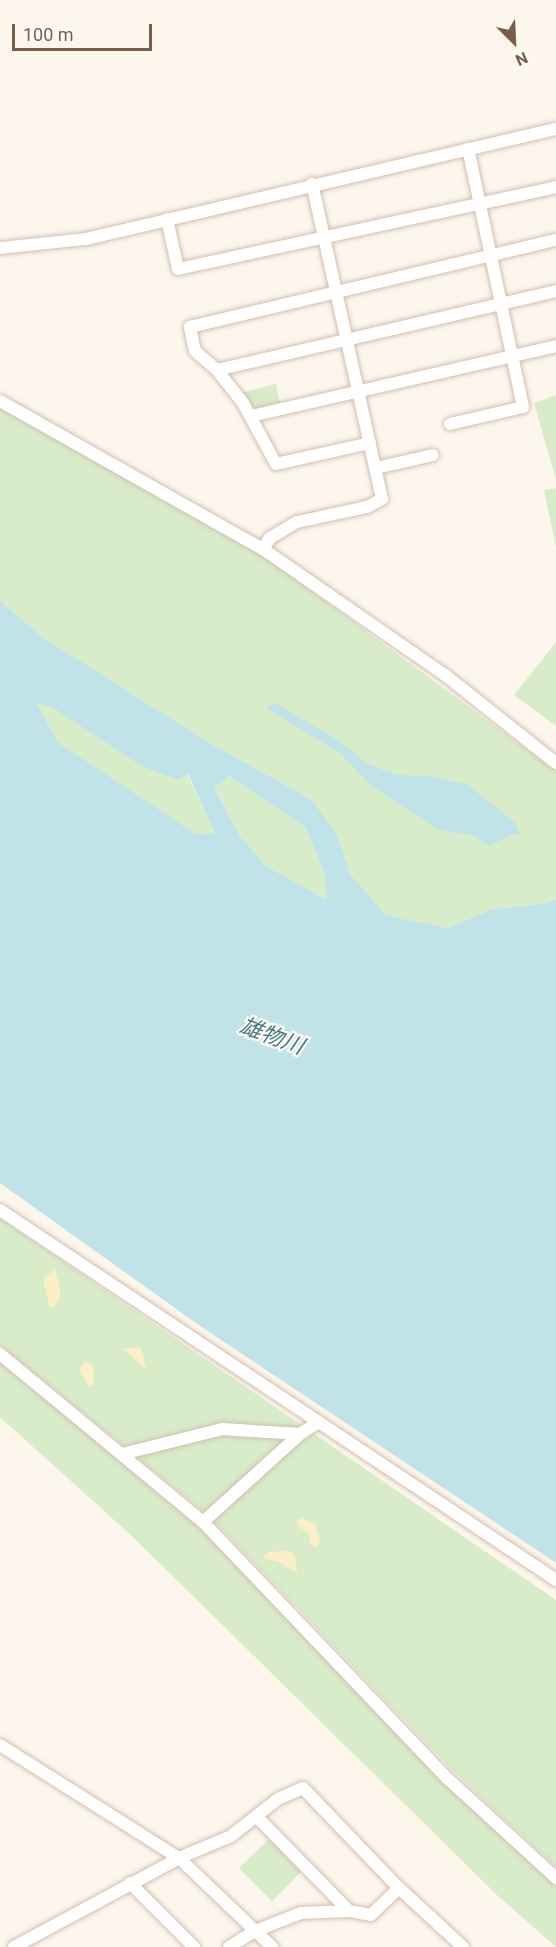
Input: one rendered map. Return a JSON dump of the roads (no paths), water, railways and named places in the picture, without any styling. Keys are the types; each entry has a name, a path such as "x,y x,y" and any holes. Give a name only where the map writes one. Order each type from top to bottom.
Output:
{"street":[{"path":"0,248 86,239 312,184 556,129"},
{"path":"450,424 523,406 468,149"},
{"path":"263,549 270,538 297,522 380,503 382,496 312,184"},
{"path":"167,219 178,270 324,237 480,206 556,187"},
{"path":"370,443 276,464 251,416 217,370 195,351 190,327 556,240"},
{"path":"217,370 556,291"},
{"path":"251,416 556,346"},
{"path":"0,401 263,549 445,675 556,763"},
{"path":"376,468 433,456"},
{"path":"0,1210 556,1580"},
{"path":"0,1354 203,1522 448,1779 556,1878"},
{"path":"203,1522 300,1434 317,1423"},
{"path":"123,1454 222,1429 300,1434"},
{"path":"0,1745 179,1858 272,1947"},
{"path":"14,1947 179,1858 231,1836 278,1799 303,1788 399,1888 463,1947"},
{"path":"256,1816 349,1911"},
{"path":"130,1884 194,1947"},
{"path":"229,1947 255,1931 301,1913 349,1911 371,1915 399,1888"}],"water":[{"name":"雄物川","path":"0,601 41,636 208,742 312,800 337,835 351,875 386,915 447,928 493,909 542,904 556,899 556,1563 200,1326 0,1183","holes":["37,704 52,707 143,767 178,780 188,774 215,834 196,834 57,742","229,776 306,828 324,873 327,900 266,866 240,836 214,788"]},
{"path":"275,703 338,740 367,764 397,775 430,776 468,785 515,823 520,835 511,835 489,846 474,836 439,830 370,785 341,754 266,708"}]}
